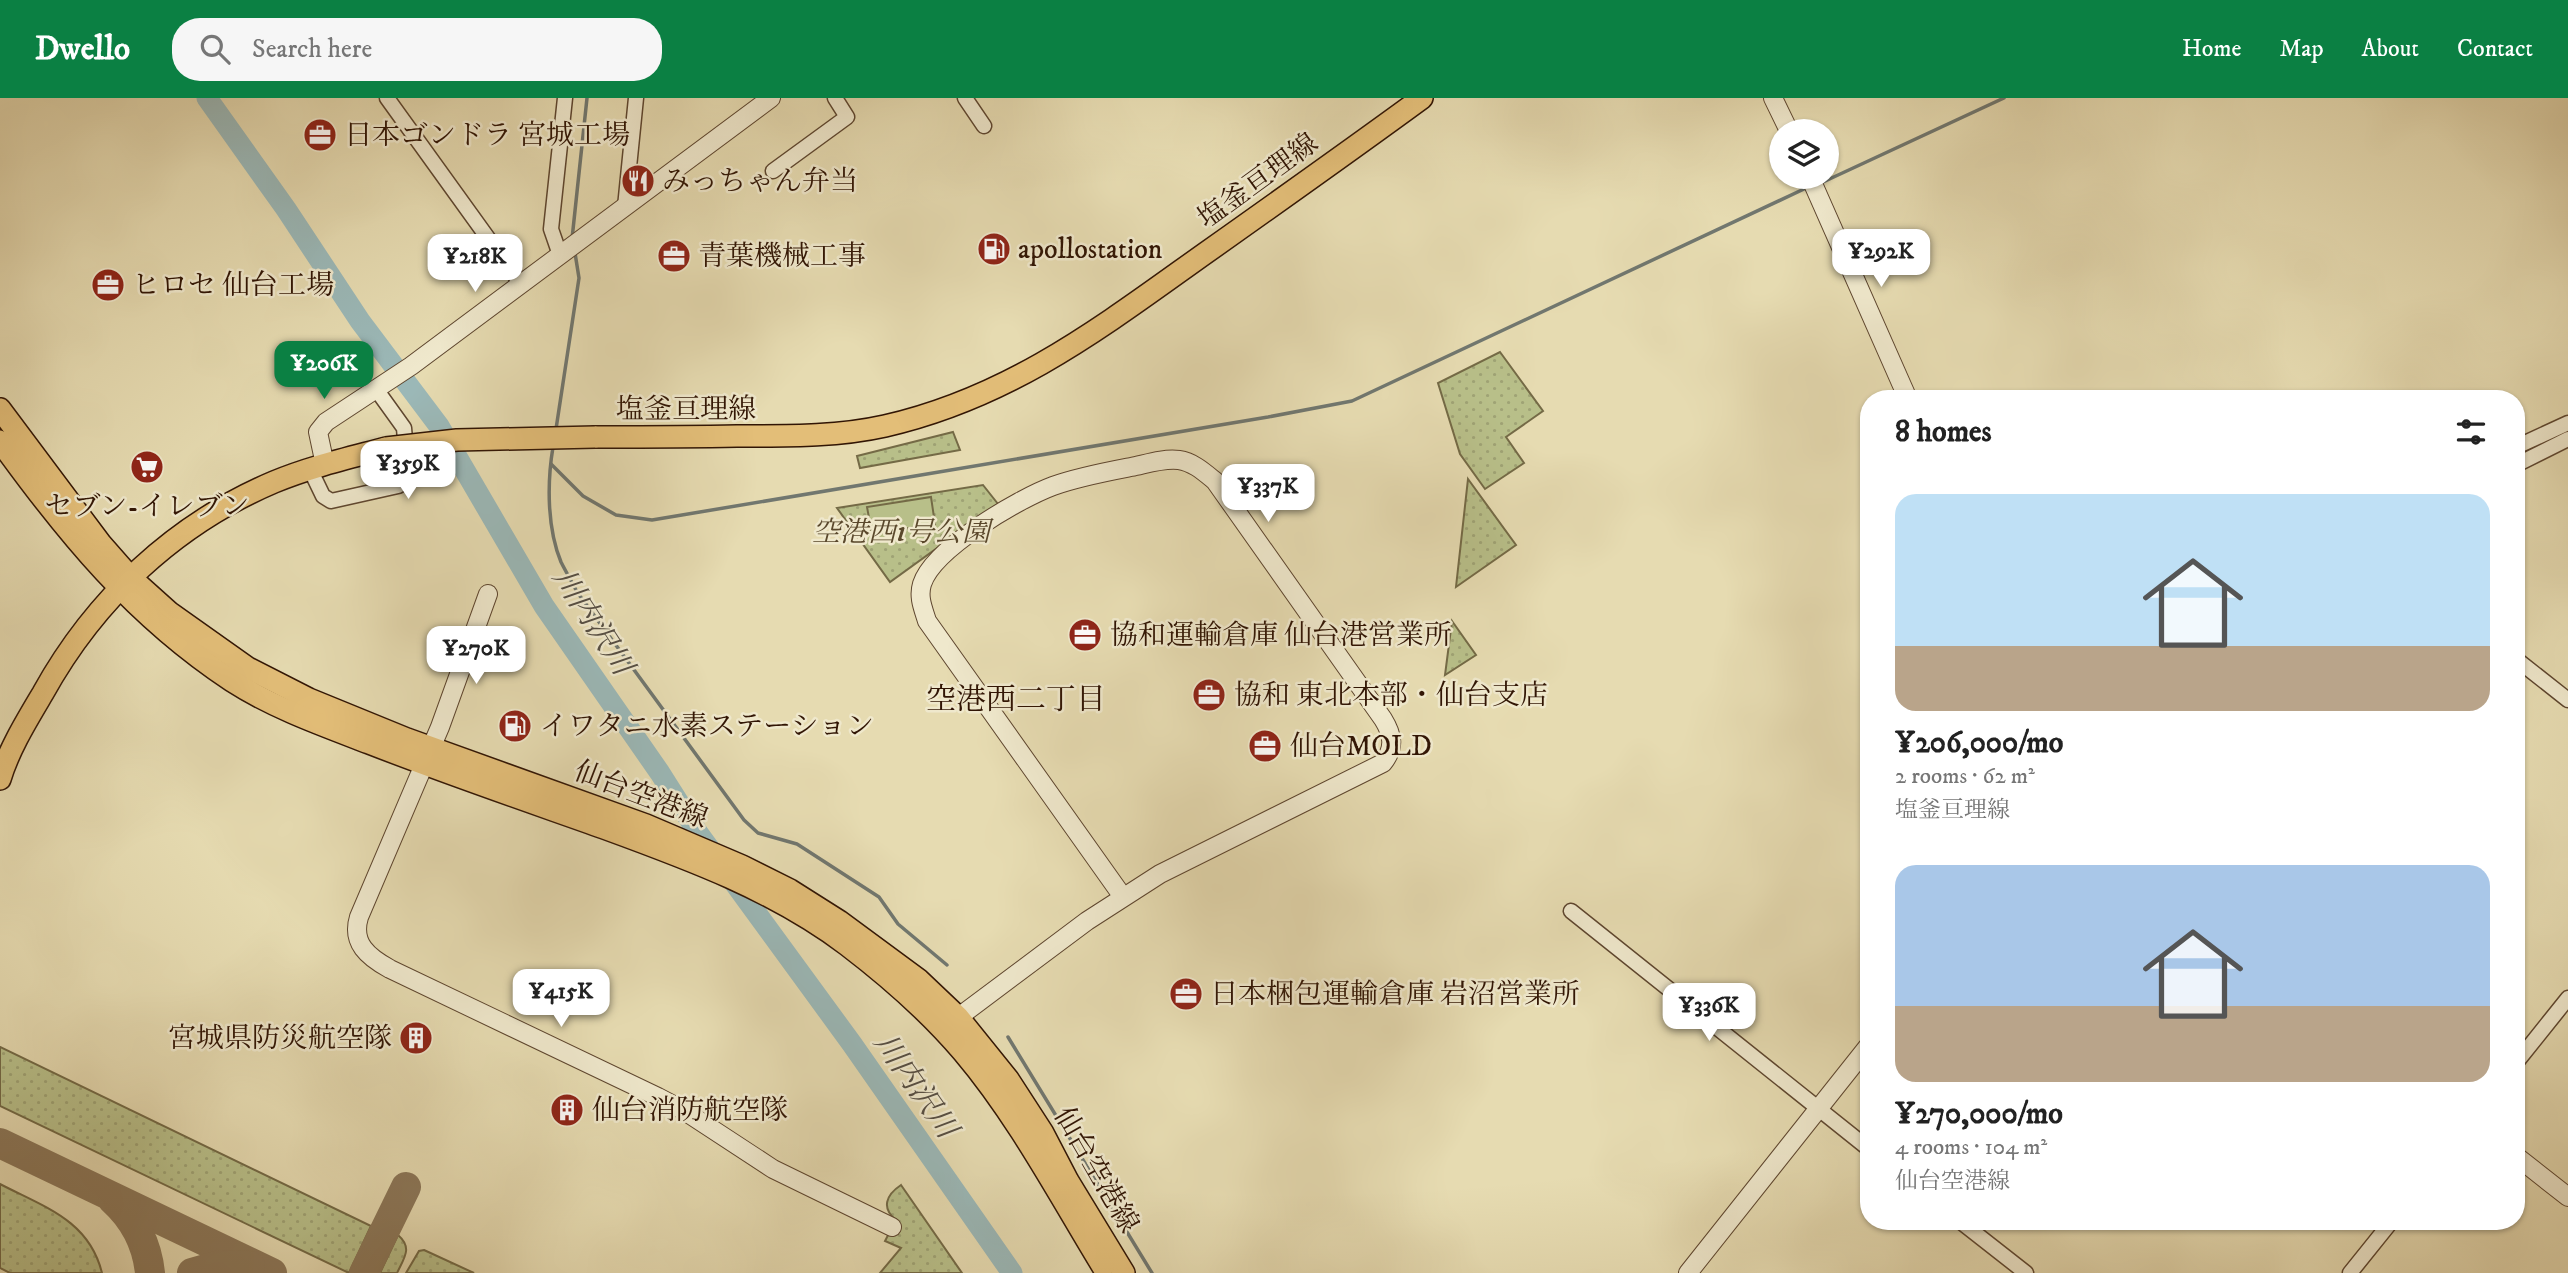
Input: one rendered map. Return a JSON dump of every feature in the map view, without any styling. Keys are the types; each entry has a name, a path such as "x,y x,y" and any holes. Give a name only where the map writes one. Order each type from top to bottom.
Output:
{"main road":[{"name":"塩釜亘理線","path":"0,779 22,730 64,655 125,583 146,561 183,533 222,508 274,482 386,448 457,440 839,433 883,426 973,400 1040,366 1101,328 1422,98"},
{"name":"仙台空港線","path":"0,409 100,544 125,583 161,627 233,681 314,722 646,825 742,866 790,890 839,921 919,981 950,1023 965,1055 1024,1137 1107,1273"},
{"name":"仙台空港線","path":"0,441 77,543 125,583"},
{"name":"仙台空港線","path":"428,756 743,882 807,918 846,944 950,1023 1008,1079 1043,1133 1068,1181 1124,1273"}],"street":[{"path":"387,98 521,284"},
{"path":"561,254 551,229 565,98"},
{"path":"625,207 636,98"},
{"path":"773,171 847,117 835,98"},
{"path":"965,98 984,126"},
{"path":"1773,98 1783,119"},
{"path":"376,389 404,428 408,475 405,482 398,486 331,501 323,496 318,467 318,438 321,428 376,389 406,370 763,100"},
{"path":"1816,189 1904,390"},
{"path":"2525,443 2568,423"},
{"path":"2525,460 2568,439"},
{"path":"950,1023 1087,920 1160,874 1382,763 1391,749 1392,736 1383,719 1215,481 1195,465 1182,460 1158,461 1084,477 1029,496 1004,510 935,561 920,594 927,621 1123,897"},
{"path":"488,594 428,756 359,916 357,936 366,953 390,969 683,1110 773,1169 892,1227"},
{"path":"2525,666 2568,700"},
{"path":"1571,911 1860,1142"},
{"path":"2525,1052 2568,998"},
{"path":"1688,1273 1860,1056"},
{"path":"2525,1163 2568,1197"},
{"path":"1971,1230 2026,1273"},
{"path":"2350,1273 2385,1230"}],"green space":[{"path":"1500,352 1543,411 1506,437 1524,463 1485,489 1460,454 1438,383"},
{"path":"953,432 960,450 860,468 857,456"},
{"path":"1468,479 1516,545 1456,587"},
{"name":"空港西1号公園","path":"983,485 998,504 890,582 837,508"},
{"path":"931,497 935,524 872,534 867,507"},
{"path":"1452,621 1476,655 1445,675"},
{"path":"0,1047 371,1226 349,1273 0,1106"},
{"path":"0,1184 48,1208 76,1228 96,1255 102,1273 10,1273 0,1268"},
{"path":"901,1185 962,1273 880,1273 901,1248 885,1241 896,1220 888,1211 887,1202"},
{"path":"398,1235 406,1249 402,1263 397,1273 380,1273"},
{"path":"424,1250 474,1273 406,1273 419,1251"}],"waterway":[{"name":"川内沢川","path":"207,98 286,209 360,321 439,426 544,606 660,773 698,833 852,1044 1012,1273"},
{"path":"572,239 587,98"},
{"path":"1839,175 2004,98"},
{"path":"551,464 583,496 616,515 652,520 1352,401 1804,189"},
{"path":"556,429 579,278 575,253"},
{"path":"553,447 549,490 551,520 556,549 563,566 577,592 744,820 758,833 797,844 879,897 898,924 947,965"},
{"path":"1008,1037 1152,1273"}],"taxiway":[{"path":"0,1143 272,1273"},
{"path":"364,1273 406,1187"},
{"path":"113,1200 139,1233 150,1273"},
{"path":"192,1273 220,1265 250,1266"}],"place":[{"name":"日本ゴンドラ 宮城工場","path":"320,135"},
{"name":"みっちゃん弁当","path":"638,181"},
{"name":"apollostation","path":"994,249"},
{"name":"青葉機械工事","path":"674,256"},
{"name":"ヒロセ 仙台工場","path":"108,285"},
{"name":"セブン-イレブン","path":"147,467"},
{"name":"協和運輸倉庫 仙台港営業所","path":"1085,635"},
{"name":"協和 東北本部・仙台支店","path":"1209,695"},
{"name":"イワタニ水素ステーション","path":"515,726"},
{"name":"仙台MOLD","path":"1265,746"},
{"name":"日本梱包運輸倉庫 岩沼営業所","path":"1186,994"},
{"name":"宮城県防災航空隊","path":"416,1038"},
{"name":"仙台消防航空隊","path":"567,1110"}],"district":[{"name":"空港西二丁目","path":"1016,700"}]}
